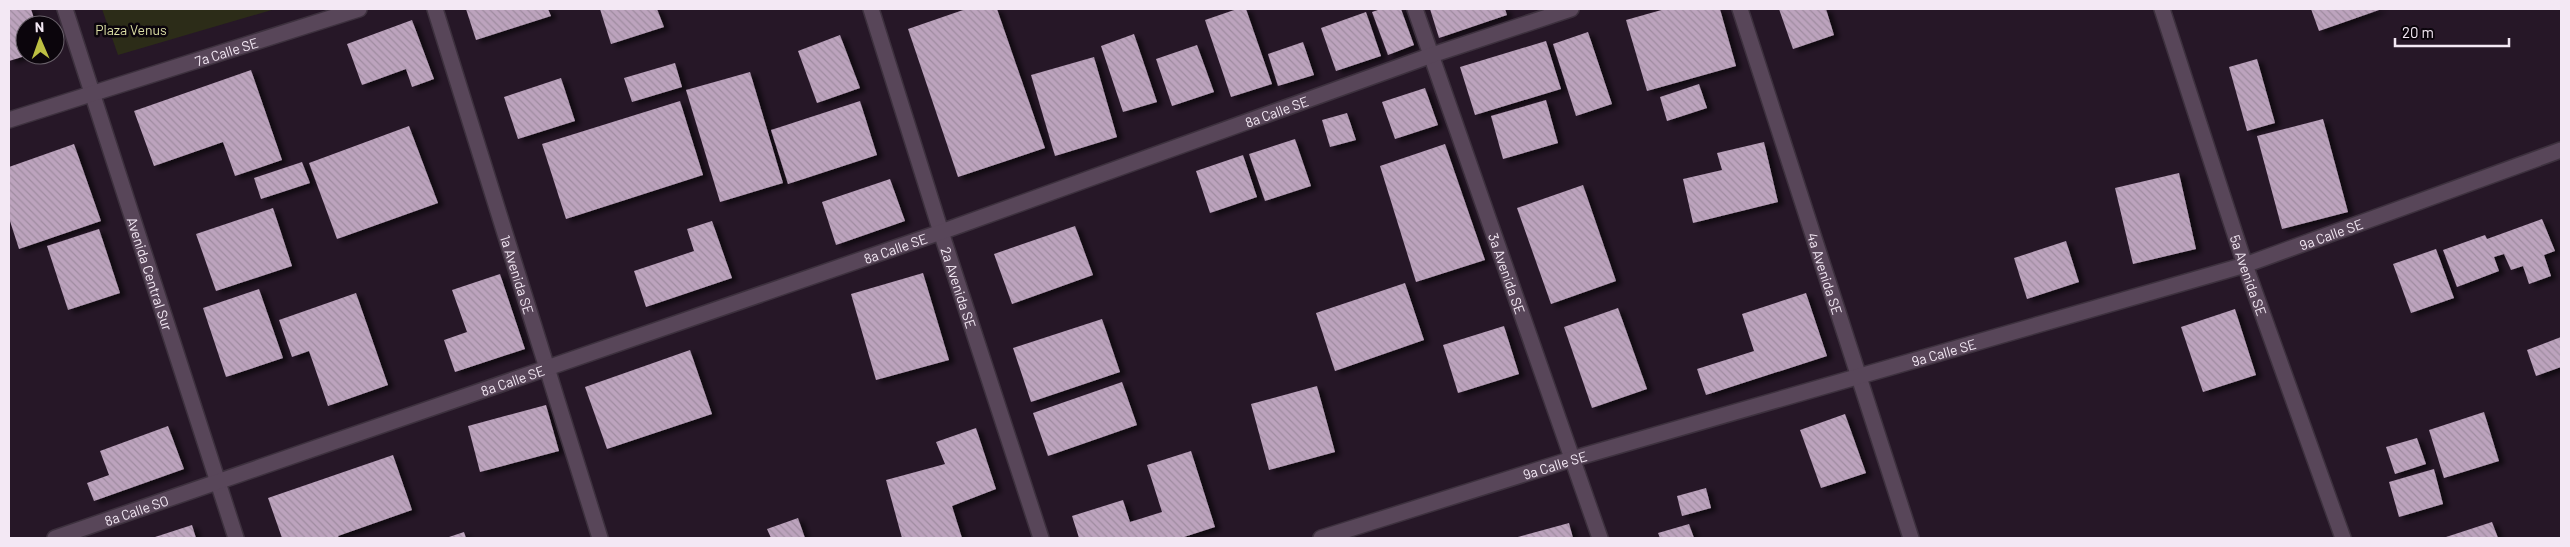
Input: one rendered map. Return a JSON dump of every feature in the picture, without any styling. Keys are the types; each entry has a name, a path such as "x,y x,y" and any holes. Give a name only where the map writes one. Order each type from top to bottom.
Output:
{"street":[{"name":"Avenida Central Sur","path":"65,9 236,538"},
{"name":"7a Calle SE","path":"9,120 359,9"},
{"name":"1a Avenida SE","path":"435,9 600,538"},
{"name":"2a Avenida SE","path":"871,9 941,232 1041,538"},
{"name":"3a Avenida SE","path":"1415,9 1600,538"},
{"name":"8a Calle SE","path":"217,481 941,232 1432,56 1571,9"},
{"name":"4a Avenida SE","path":"1740,9 1857,378 1911,538"},
{"name":"5a Avenida SE","path":"2162,9 2245,265 2343,538"},
{"name":"9a Calle SE","path":"1321,538 1572,459 2245,265 2561,150"},
{"name":"8a Calle SO","path":"55,538 217,481"}],"green space":[{"name":"Plaza Venus","path":"102,9 275,9 118,55"}],"building":[{"path":"9,9 31,9 33,15 15,15 15,59 9,61"},
{"path":"466,9 548,9 551,16 476,40"},
{"path":"600,9 657,9 664,27 611,44"},
{"path":"966,9 997,9 1045,148 958,177 908,29"},
{"path":"1237,9 1246,9 1272,84 1231,97 1205,20"},
{"path":"1381,9 1401,9 1414,45 1388,55 1372,12"},
{"path":"1430,9 1505,9 1507,15 1439,38"},
{"path":"1665,9 1720,9 1736,66 1647,91 1626,20"},
{"path":"1779,9 1826,9 1834,35 1793,49"},
{"path":"2311,9 2382,9 2319,31"},
{"path":"1366,12 1381,56 1336,71 1321,28"},
{"path":"412,20 434,79 412,87 406,69 362,85 347,44"},
{"path":"1588,32 1612,104 1576,116 1553,44"},
{"path":"1134,34 1157,102 1123,112 1101,46"},
{"path":"840,35 860,88 817,103 798,51"},
{"path":"1546,41 1561,89 1475,115 1460,67"},
{"path":"1303,42 1314,75 1278,86 1268,54"},
{"path":"1197,45 1214,92 1172,106 1156,59"},
{"path":"1094,57 1117,137 1055,156 1031,75"},
{"path":"2257,59 2275,123 2247,131 2229,67"},
{"path":"675,63 682,87 632,102 624,78"},
{"path":"251,70 282,160 235,176 223,142 154,166 134,111"},
{"path":"750,72 783,183 720,202 686,90"},
{"path":"561,78 575,121 518,139 504,97"},
{"path":"1699,84 1707,108 1667,121 1660,97"},
{"path":"1425,88 1438,125 1395,139 1382,102"},
{"path":"1546,100 1558,143 1503,159 1491,116"},
{"path":"680,101 703,175 566,219 542,144"},
{"path":"860,101 877,155 788,184 771,130"},
{"path":"1347,113 1356,140 1330,147 1322,120"},
{"path":"2323,119 2348,212 2282,229 2257,136"},
{"path":"409,126 438,203 337,239 309,163"},
{"path":"1295,139 1311,186 1265,201 1249,154"},
{"path":"1764,142 1778,202 1693,223 1683,179 1722,170 1717,153"},
{"path":"74,144 101,221 19,249 9,218 9,167"},
{"path":"1445,144 1485,260 1416,282 1380,166"},
{"path":"1243,155 1257,197 1210,213 1196,171"},
{"path":"302,162 310,183 261,199 254,178"},
{"path":"2179,173 2196,249 2133,264 2115,188"},
{"path":"890,179 905,221 836,245 822,202"},
{"path":"1583,185 1616,281 1551,304 1517,208"},
{"path":"273,208 292,266 216,291 196,234"},
{"path":"2542,219 2555,251 2544,255 2551,276 2529,284 2523,266 2511,270 2504,254 2494,257 2499,271 2457,287 2443,250 2485,235 2487,239"},
{"path":"712,221 732,278 646,307 634,271 694,251 687,229"},
{"path":"1075,226 1093,275 1012,304 994,254"},
{"path":"99,229 120,293 68,310 47,246"},
{"path":"2066,241 2079,282 2027,299 2014,258"},
{"path":"2436,249 2454,298 2411,313 2393,264"},
{"path":"923,273 949,360 876,380 851,294"},
{"path":"500,274 525,349 455,372 444,340 467,332 452,290"},
{"path":"1405,283 1424,340 1335,371 1316,313"},
{"path":"259,289 283,358 226,377 203,308"},
{"path":"356,293 388,385 328,406 309,351 292,357 279,320"},
{"path":"1806,293 1827,356 1706,395 1697,369 1754,351 1742,314"},
{"path":"1618,308 1647,389 1592,408 1564,327"},
{"path":"2235,309 2256,375 2203,392 2181,327"},
{"path":"1102,319 1120,372 1031,402 1013,348"},
{"path":"1504,326 1519,374 1458,393 1443,345"},
{"path":"2561,337 2561,367 2536,376 2527,350"},
{"path":"690,350 712,414 607,449 585,387"},
{"path":"1122,382 1137,425 1048,456 1033,413"},
{"path":"1317,386 1335,452 1269,470 1251,404"},
{"path":"546,405 559,451 480,472 468,426"},
{"path":"2484,412 2499,461 2444,478 2429,430"},
{"path":"1845,414 1866,473 1821,488 1800,430"},
{"path":"168,426 184,469 94,501 87,483 109,475 100,451"},
{"path":"976,428 996,489 952,506 962,538 902,538 886,480 945,464 936,442"},
{"path":"2417,438 2426,464 2395,474 2386,447"},
{"path":"1191,451 1215,527 1181,538 1079,538 1072,516 1123,500 1130,522 1162,512 1147,465"},
{"path":"393,455 412,510 338,536 339,538 282,538 268,498"},
{"path":"2434,469 2443,504 2399,517 2389,482"},
{"path":"1706,488 1711,508 1682,516 1677,496"},
{"path":"798,518 805,538 771,538 767,529"},
{"path":"2492,522 2498,538 2443,538"},
{"path":"1569,523 1573,538 1514,538"},
{"path":"1689,524 1694,538 1660,538 1658,533"},
{"path":"192,525 196,538 152,538"},
{"path":"464,532 466,538 446,538"}]}
